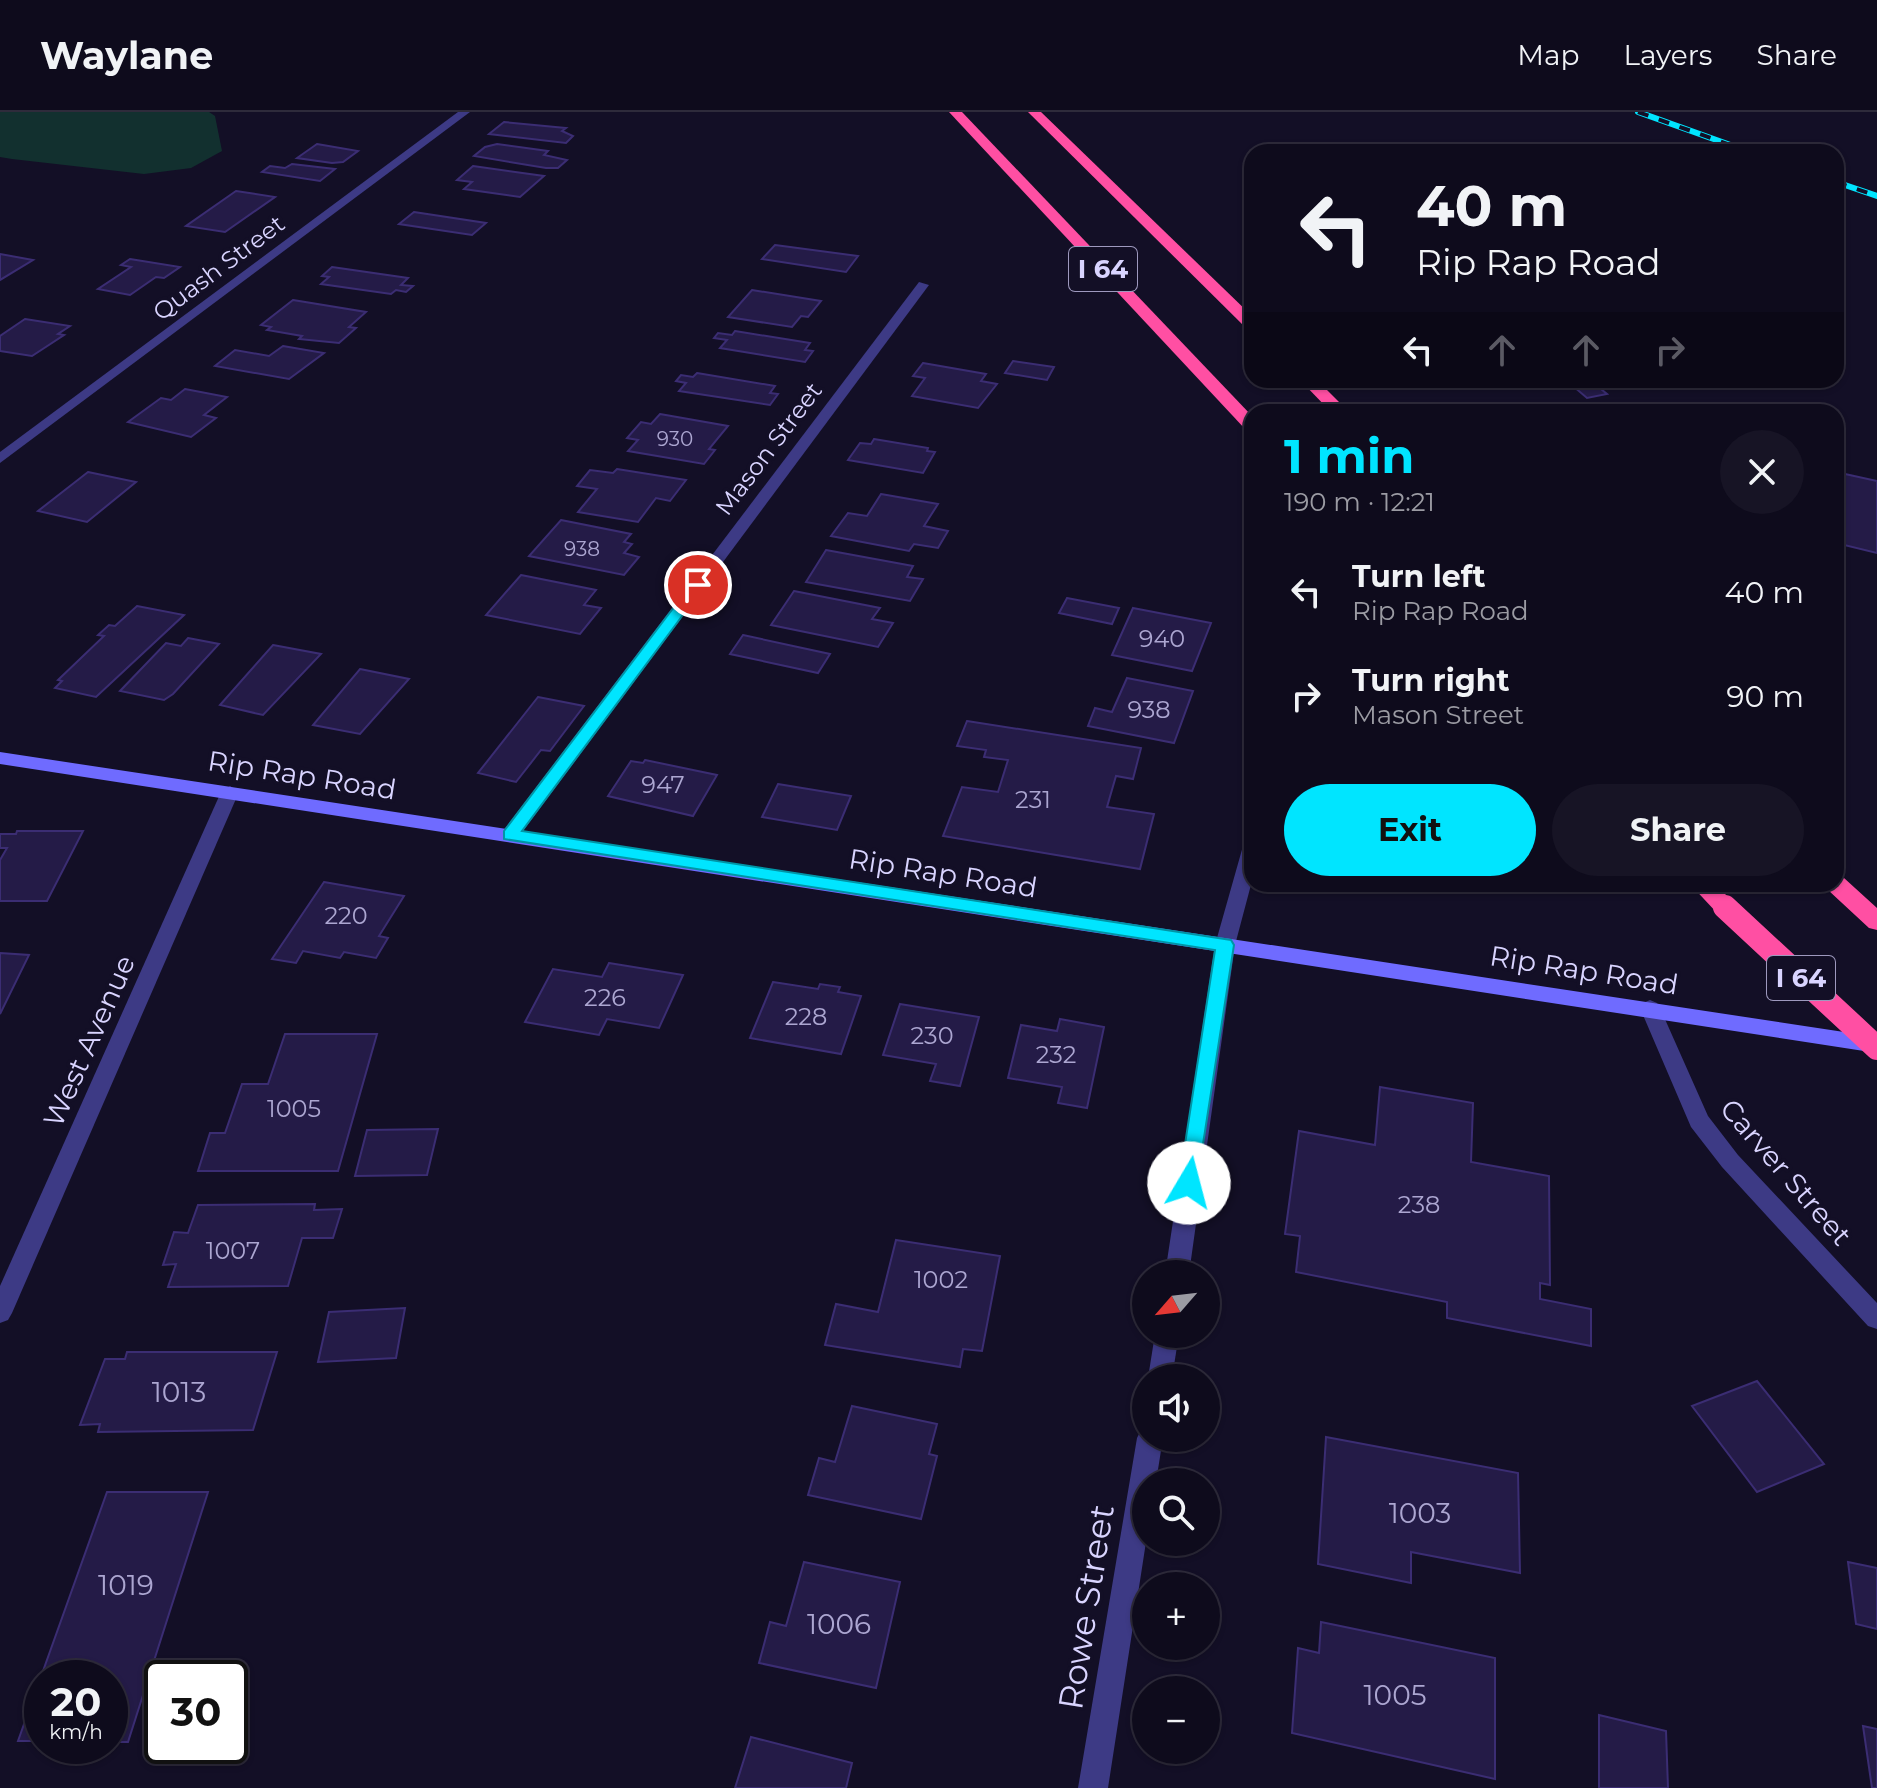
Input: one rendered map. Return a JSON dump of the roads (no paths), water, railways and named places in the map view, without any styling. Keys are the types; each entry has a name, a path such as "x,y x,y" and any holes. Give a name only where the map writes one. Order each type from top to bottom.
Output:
{"highway":[{"name":"I 64","path":"955,112 1244,418"},
{"name":"I 64","path":"1034,112 1244,317"},
{"path":"1316,388 1333,404"},
{"path":"1844,891 1877,922"},
{"name":"I 64","path":"1710,892 1877,1047"}],"main road":[{"name":"Rip Rap Road","path":"0,758 1650,1008 1877,1047"}],"street":[{"name":"Quash Street","path":"0,459 465,112"},
{"name":"Mason Street","path":"510,835 923,285"},
{"name":"West Avenue","path":"0,1313 230,792"},
{"path":"1179,1260 1225,945 1244,875"},
{"name":"Carver Street","path":"1650,1008 1699,1121 1730,1161 1877,1319"},
{"name":"Rowe Street","path":"1093,1788 1148,1452"}],"railway":[{"path":"1638,112 1728,144"},
{"path":"1844,185 1877,196"}]}
